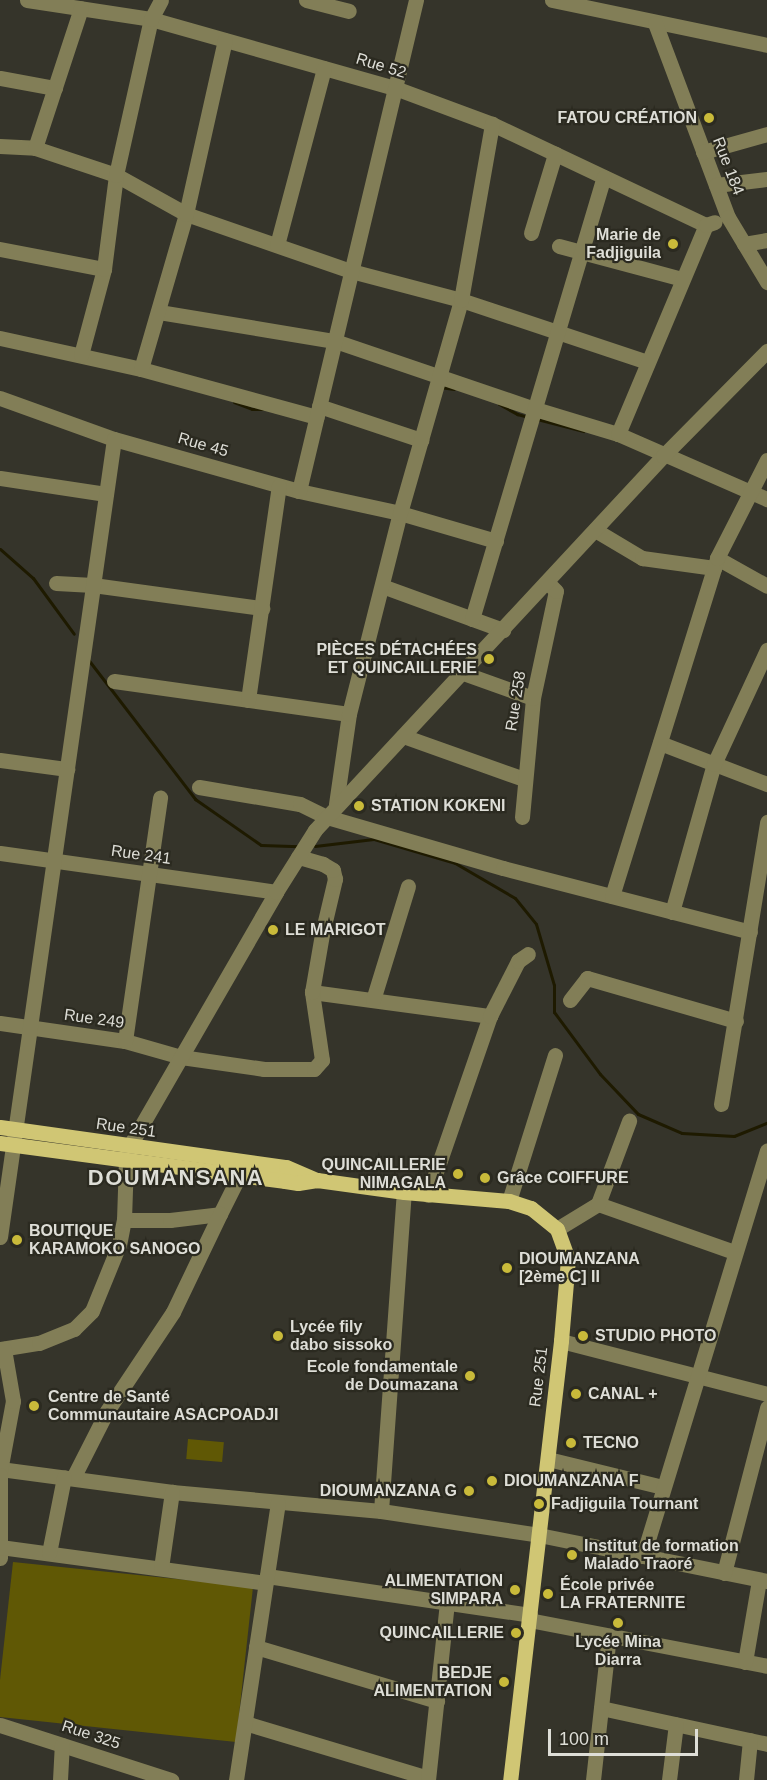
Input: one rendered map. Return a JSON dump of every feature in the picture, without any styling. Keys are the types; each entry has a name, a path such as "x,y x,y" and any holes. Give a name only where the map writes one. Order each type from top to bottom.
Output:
{"main road":[{"name":"Rue 251","path":"0,1127 239,1176 298,1183 317,1180"},
{"name":"Rue 251","path":"7,1144 286,1167 317,1180 428,1195 510,1201 531,1208 557,1229 568,1259 548,1458 510,1780"}],"street":[{"name":"Rue 52","path":"27,0 151,19 395,88 492,124 706,225"},
{"path":"81,355 104,269 116,175 151,19 161,0"},
{"path":"306,0 349,11"},
{"path":"299,491 416,0"},
{"path":"553,0 767,45"},
{"path":"35,148 81,8"},
{"name":"Rue 184","path":"655,23 728,217 767,282"},
{"path":"141,369 186,214 225,40"},
{"path":"277,245 324,68"},
{"path":"0,78 55,88"},
{"path":"332,810 349,714 400,513 461,300 492,124"},
{"path":"703,152 767,134"},
{"path":"0,146 35,148 116,175 186,214 351,272 461,300 647,362"},
{"path":"531,233 555,154"},
{"path":"472,619 604,177"},
{"path":"716,186 767,179"},
{"path":"618,434 706,225 728,217"},
{"path":"744,244 767,240"},
{"path":"559,246 682,279"},
{"path":"0,249 104,269"},
{"path":"159,312 335,341 535,409 618,434 663,456 767,499"},
{"path":"0,338 318,411 421,440"},
{"path":"0,1558 0,1471 4,1426 13,1401 2,1349 39,1343 74,1329 92,1311 115,1255 124,1220 128,1154 180,1057 298,857 332,810 503,630 552,587 595,530 663,456 767,351"},
{"name":"Rue 45","path":"0,398 114,439 279,486 400,513 495,541"},
{"path":"0,1237 7,1144 16,1130 114,439"},
{"path":"612,896 716,563 749,492 767,460"},
{"path":"0,478 106,494"},
{"path":"248,700 279,486"},
{"path":"595,530 642,558 716,563 767,586"},
{"path":"56,583 93,585 262,608"},
{"path":"382,586 503,630"},
{"name":"Rue 258","path":"522,818 533,698 552,587"},
{"path":"672,912 714,764 767,650"},
{"path":"464,673 533,698"},
{"path":"114,681 349,714"},
{"path":"403,736 524,779"},
{"path":"660,743 767,784"},
{"path":"0,760 66,769"},
{"path":"199,786 332,810 503,868 750,932"},
{"path":"125,1041 160,798"},
{"path":"721,1104 767,822"},
{"name":"Rue 241","path":"0,853 276,892"},
{"path":"298,857 323,864 333,870 335,879 312,992 490,1016"},
{"path":"373,1000 408,886"},
{"path":"428,1195 490,1016 518,961 528,954"},
{"path":"570,1000 587,978 736,1021"},
{"name":"Rue 249","path":"0,1023 125,1041 180,1057 264,1069 314,1069 322,1060 312,992"},
{"path":"510,1201 555,1055"},
{"path":"557,1229 597,1204 629,1121"},
{"path":"643,1556 767,1150"},
{"path":"49,1553 68,1477 107,1411 173,1312 239,1176"},
{"path":"381,1511 404,1192"},
{"path":"597,1204 734,1252"},
{"path":"124,1220 170,1220 220,1214"},
{"path":"561,1341 767,1394"},
{"path":"724,1573 767,1408"},
{"path":"548,1458 663,1487"},
{"path":"0,1471 68,1477 172,1492 381,1511 539,1535 763,1580 745,1662"},
{"path":"161,1568 172,1492"},
{"path":"236,1780 278,1503"},
{"path":"0,1547 447,1602 767,1666"},
{"path":"245,1723 428,1779 447,1602"},
{"path":"592,1780 609,1635"},
{"path":"256,1647 436,1701"},
{"path":"601,1708 767,1744"},
{"path":"669,1780 676,1724"},
{"name":"Rue 325","path":"0,1725 171,1780"},
{"path":"746,1780 750,1740"},
{"path":"60,1780 62,1745"}],"shaded area":[{"path":"188,1439 224,1442 222,1462 186,1459"},
{"path":"13,1562 253,1587 236,1742 0,1717 0,1680"}],"waterway":[{"path":"440,387 454,389"},
{"path":"234,402 252,409 262,409"},
{"path":"499,404 528,417"},
{"path":"537,419 583,431"},
{"path":"0,549 33,578 74,634"},
{"path":"87,658 195,799 261,845 299,846"},
{"path":"315,846 374,839 455,863 515,898 536,924 554,985 554,1012 600,1074 638,1114 682,1133 734,1136 767,1123"}],"place":[{"name":"FATOU CRÉATION","path":"709,118"},
{"name":"Marie de Fadjiguila","path":"673,244"},
{"name":"PIÈCES DÉTACHÉES ET QUINCAILLERIE","path":"489,659"},
{"name":"STATION KOKENI","path":"359,806"},
{"name":"LE MARIGOT","path":"273,930"},
{"name":"QUINCAILLERIE NIMAGALA","path":"458,1174"},
{"name":"Grâce COIFFURE","path":"485,1178"},
{"name":"BOUTIQUE KARAMOKO SANOGO","path":"17,1240"},
{"name":"DIOUMANZANA [2ème C] II","path":"507,1268"},
{"name":"Lycée fily dabo sissoko","path":"278,1336"},
{"name":"STUDIO PHOTO","path":"583,1336"},
{"name":"Ecole fondamentale de Doumazana","path":"470,1376"},
{"name":"CANAL +","path":"576,1394"},
{"name":"Centre de Santé Communautaire ASACPOADJI","path":"34,1406"},
{"name":"TECNO","path":"571,1443"},
{"name":"DIOUMANZANA F","path":"492,1481"},
{"name":"DIOUMANZANA G","path":"469,1491"},
{"name":"Fadjiguila Tournant","path":"539,1504"},
{"name":"Institut de formation Malado Traoré","path":"572,1555"},
{"name":"ALIMENTATION SIMPARA","path":"515,1590"},
{"name":"École privée LA FRATERNITE","path":"548,1594"},
{"name":"Lycée Mina Diarra","path":"618,1623"},
{"name":"QUINCAILLERIE","path":"516,1633"},
{"name":"BEDJE ALIMENTATION","path":"504,1682"}],"district":[{"name":"DOUMANSANA","path":"176,1178"}]}
